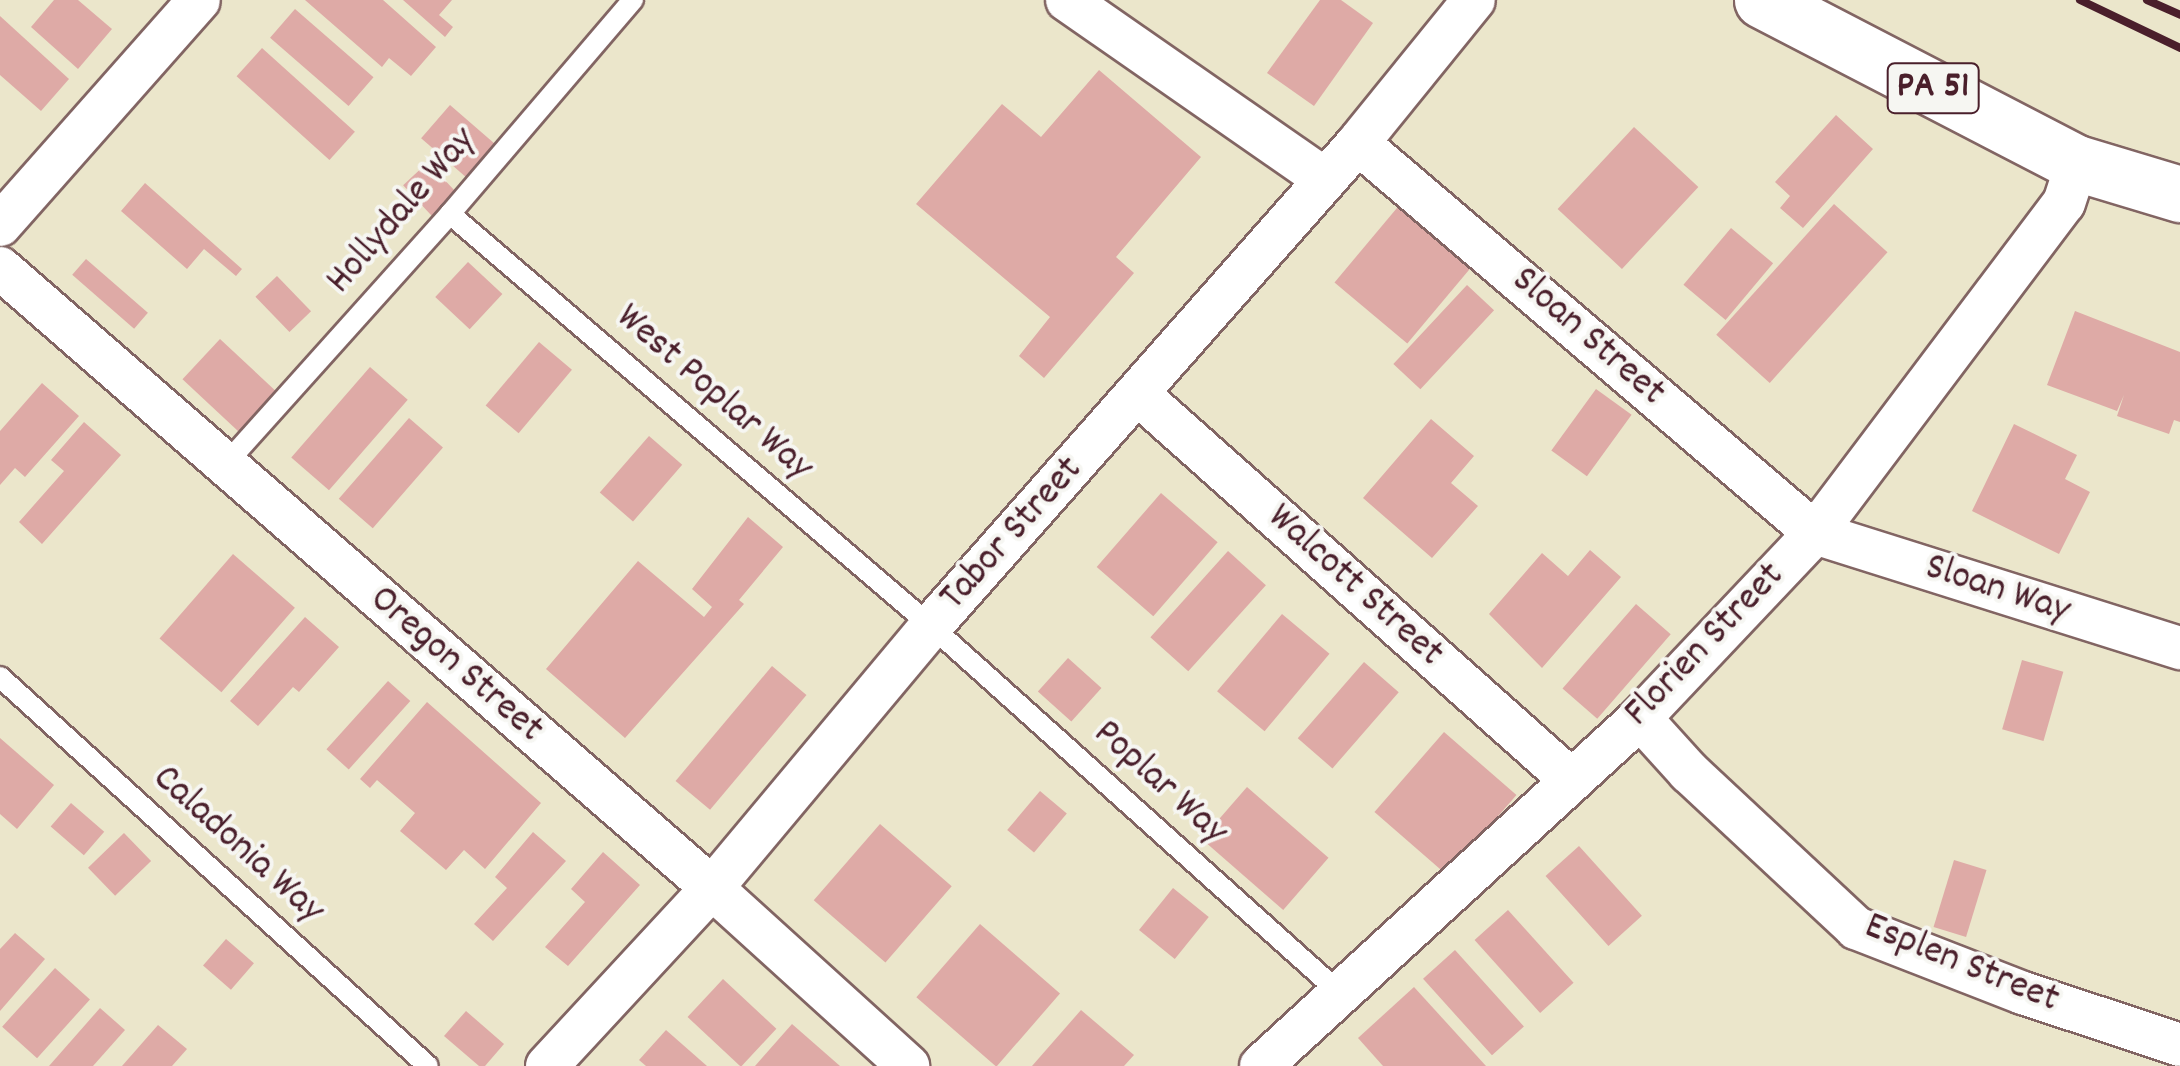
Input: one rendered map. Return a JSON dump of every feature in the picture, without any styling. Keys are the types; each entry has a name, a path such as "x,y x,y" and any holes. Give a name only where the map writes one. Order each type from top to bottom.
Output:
{"main road":[{"name":"PA 51","path":"1762,0 2077,163 2180,194"}],"street":[{"path":"0,225 199,0"},
{"path":"1067,0 1323,178"},
{"name":"Tabor Street","path":"547,1066 712,888 931,626 1138,394 1323,178 1358,143 1474,0"},
{"name":"Sloan Street","path":"1358,143 1815,533"},
{"name":"Florien Street","path":"1261,1066 1640,718 1815,533 2064,203 2077,163"},
{"name":"Oregon Street","path":"0,268 712,888 908,1066"},
{"name":"Walcott Street","path":"1138,394 1570,779"},
{"name":"Sloan Way","path":"1815,533 2180,648"},
{"name":"Esplen Street","path":"1640,718 1689,772 1856,928 2023,993 2180,1045"}],"lane":[{"name":"Hollydale Way","path":"224,466 450,214 633,0"},
{"name":"West Poplar Way","path":"450,214 931,626"},
{"name":"Poplar Way","path":"931,626 1341,994"},
{"name":"Caladonia Way","path":"0,677 428,1066"}],"building":[{"path":"54,0 78,0 112,29 78,69 31,27"},
{"path":"305,0 383,0 436,47 411,76 389,58 382,67"},
{"path":"403,0 452,0 439,15 453,27 445,37"},
{"path":"1320,0 1341,0 1373,23 1314,106 1267,73"},
{"path":"295,9 373,77 349,106 270,38"},
{"path":"0,16 69,79 41,111 0,75"},
{"path":"262,48 355,132 329,160 237,76"},
{"path":"1099,70 1201,157 1116,257 1134,273 1044,378 1019,356 1050,317 916,204 1002,104 1041,137"},
{"path":"450,105 495,144 466,178 421,138"},
{"path":"1836,115 1873,149 1803,228 1780,208 1790,196 1775,182"},
{"path":"1634,127 1698,187 1622,269 1558,209"},
{"path":"428,162 459,195 434,218 403,185"},
{"path":"145,183 242,269 236,276 204,249 187,269 121,211"},
{"path":"1402,202 1475,263 1407,343 1335,282"},
{"path":"1834,204 1888,252 1770,383 1716,335"},
{"path":"1731,228 1773,263 1726,320 1683,285"},
{"path":"86,259 148,313 134,329 72,275"},
{"path":"468,262 502,294 470,329 435,297"},
{"path":"277,276 311,311 289,332 255,297"},
{"path":"1467,285 1494,310 1420,389 1393,364"},
{"path":"2075,311 2180,352 2180,422 2174,420 2169,434 2117,416 2124,395 2117,411 2047,385"},
{"path":"220,339 282,397 245,437 182,379"},
{"path":"539,342 572,370 519,433 486,406"},
{"path":"370,367 408,400 329,490 291,458"},
{"path":"42,383 79,416 25,477 15,468 0,485 0,431"},
{"path":"1596,389 1632,415 1587,476 1551,450"},
{"path":"409,418 443,448 373,528 339,499"},
{"path":"1431,419 1474,456 1451,483 1478,506 1432,558 1363,498"},
{"path":"84,422 121,455 42,544 19,522 64,471 51,460"},
{"path":"2014,424 2077,455 2065,479 2090,492 2059,554 1972,511"},
{"path":"649,436 682,465 633,521 600,493"},
{"path":"1161,493 1218,542 1153,616 1097,567"},
{"path":"748,517 783,547 739,600 744,604 625,738 546,669 638,561 704,617 712,607 692,589"},
{"path":"1590,550 1621,577 1542,668 1489,614 1542,553 1568,576"},
{"path":"1228,551 1266,585 1188,671 1150,637"},
{"path":"233,554 295,608 221,692 160,639"},
{"path":"1636,604 1671,634 1597,719 1563,689"},
{"path":"1282,614 1329,654 1265,731 1217,691"},
{"path":"305,617 339,647 299,692 293,687 258,726 230,701"},
{"path":"1068,658 1101,688 1071,722 1038,691"},
{"path":"2022,660 2063,672 2043,741 2002,729"},
{"path":"1364,662 1399,692 1332,768 1298,738"},
{"path":"772,666 806,695 710,810 676,781"},
{"path":"388,681 410,701 349,769 326,749"},
{"path":"427,702 541,803 485,869 464,850 446,870 400,831 415,813 377,780 370,788 360,779"},
{"path":"1444,732 1516,795 1447,875 1374,812"},
{"path":"0,738 54,785 17,829 0,814"},
{"path":"1247,787 1329,858 1283,910 1202,839"},
{"path":"1040,791 1067,813 1034,853 1007,830"},
{"path":"71,803 104,832 84,855 51,826"},
{"path":"880,824 952,886 885,963 814,900"},
{"path":"533,832 566,861 493,941 474,924 507,888 495,877"},
{"path":"124,833 151,861 115,896 88,868"},
{"path":"1579,846 1642,916 1608,946 1546,876"},
{"path":"603,852 640,885 568,966 545,947 585,902 571,889"},
{"path":"1954,860 1987,870 1966,937 1934,927"},
{"path":"1173,888 1209,917 1175,959 1139,930"},
{"path":"1508,910 1574,983 1540,1013 1475,940"},
{"path":"980,924 1060,994 997,1066 916,997"},
{"path":"15,933 45,959 0,1011 0,949"},
{"path":"226,939 254,963 231,990 203,965"},
{"path":"1455,950 1524,1027 1492,1055 1423,979"},
{"path":"55,968 90,999 37,1058 2,1027"},
{"path":"723,979 776,1029 740,1066 688,1017"},
{"path":"1414,987 1486,1066 1383,1066 1358,1038"},
{"path":"100,1008 125,1030 93,1066 49,1066"},
{"path":"1081,1010 1134,1055 1124,1066 1032,1066"},
{"path":"466,1011 504,1044 485,1066 479,1066 444,1036"},
{"path":"792,1024 840,1066 755,1066"},
{"path":"158,1025 187,1049 172,1066 122,1066"},
{"path":"666,1030 707,1066 646,1066 639,1060"}],"railway":[{"path":"2080,0 2180,48"},
{"path":"2147,0 2180,15"}]}
